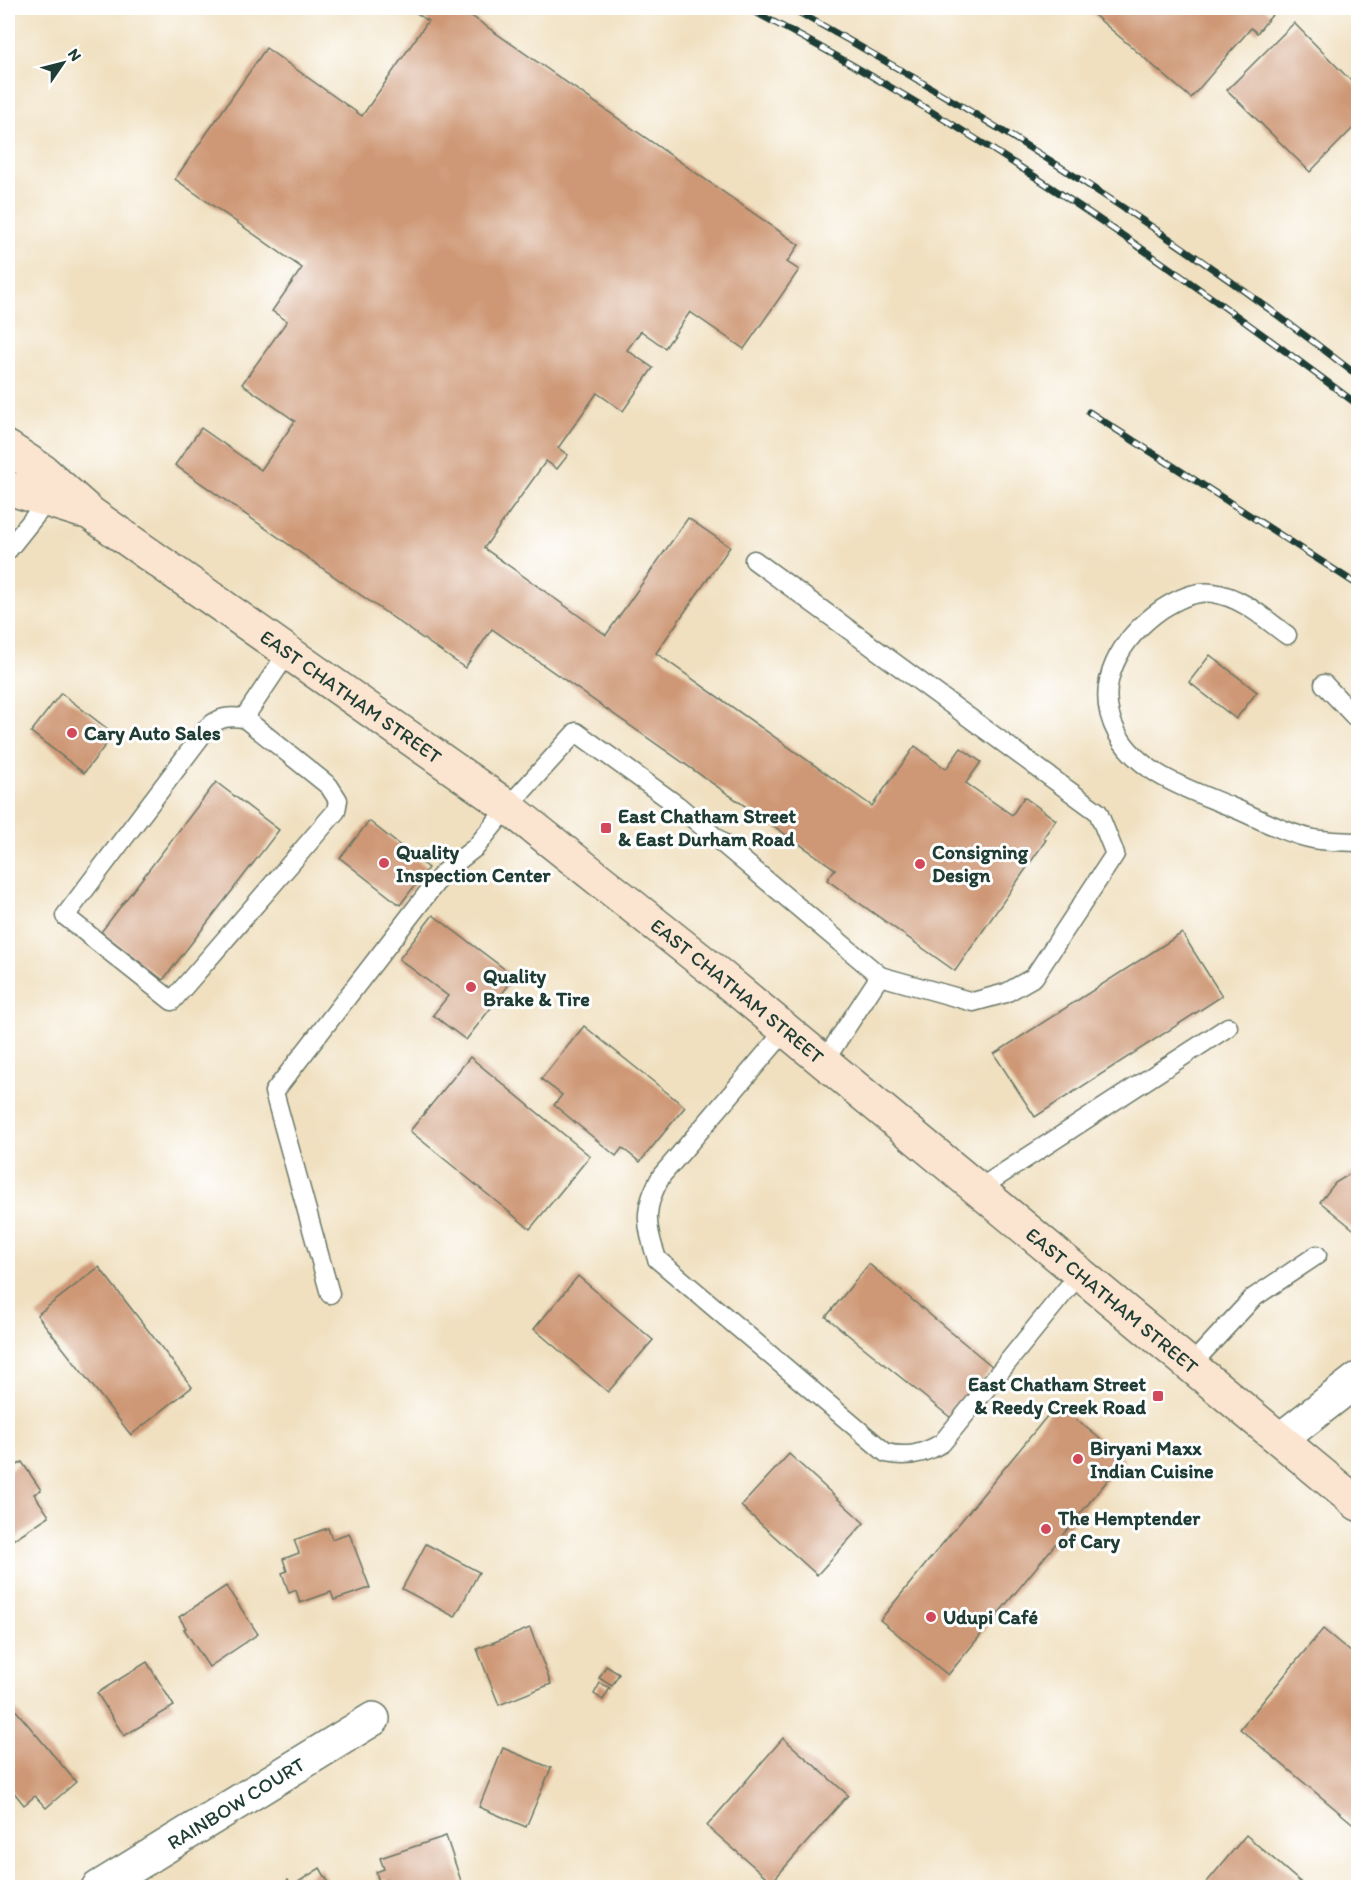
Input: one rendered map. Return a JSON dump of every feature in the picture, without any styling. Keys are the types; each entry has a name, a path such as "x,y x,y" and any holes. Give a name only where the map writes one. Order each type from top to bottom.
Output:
{"main road":[{"name":"EAST CHATHAM STREET","path":"8,448 43,471 90,513 508,807 785,1030 1359,1504"},
{"name":"EAST CHATHAM STREET","path":"8,488 90,513"}],"street":[{"path":"1281,1439 1359,1379"},
{"name":"RAINBOW COURT","path":"98,1887 373,1719"}],"lane":[{"path":"8,550 48,500"},
{"path":"330,1294 274,1092 444,872 476,847 508,807 576,732 677,805 880,976 973,1002 1006,993 1034,977 1115,854 1098,812 754,560"},
{"path":"1287,635 1245,604 1226,596 1211,592 1171,603 1137,629 1123,646 1113,666 1108,684 1111,718 1118,734 1149,770 1195,792 1307,838 1359,842"},
{"path":"244,718 288,652"},
{"path":"1324,684 1359,720"},
{"path":"229,716 244,718 329,786 338,800 336,811 172,1001 65,916 208,727 217,719 229,716"},
{"path":"823,1063 880,976"},
{"path":"977,1190 1228,1027"},
{"path":"785,1030 662,1175 651,1194 647,1208 648,1231 657,1259 886,1453 903,1457 929,1451 942,1443 1079,1274"},
{"path":"1191,1366 1253,1298 1317,1255"}],"building":[{"path":"409,8 460,8 799,245 787,262 799,270 744,349 690,312 665,348 641,331 627,350 653,368 623,411 597,393 558,448 568,455 557,469 546,461 484,548 606,635 688,518 730,547 656,653 872,806 915,746 946,769 961,748 981,762 966,783 1012,815 1024,797 1056,820 1043,838 1046,840 955,971 827,880 835,869 492,629 465,668 175,465 201,428 261,470 295,421 242,384 287,321 272,311 302,268 175,179 266,48 362,116 428,21"},
{"path":"1086,8 1264,8 1272,15 1257,33 1251,28 1191,98"},
{"path":"1294,23 1358,88 1358,123 1310,172 1227,90"},
{"path":"1210,655 1257,692 1236,719 1189,682"},
{"name":"Cary Auto Sales","path":"61,693 114,734 84,773 31,732"},
{"path":"216,782 279,830 163,980 101,932"},
{"name":"Quality Inspection Center","path":"369,821 428,868 400,905 340,858"},
{"name":"Quality Brake & Tire","path":"433,915 515,977 466,1040 433,1015 448,996 399,959"},
{"path":"1182,933 1222,996 1035,1117 994,1054"},
{"path":"584,1026 685,1107 640,1162 622,1148 616,1156 554,1105 562,1095 541,1079"},
{"path":"470,1057 590,1156 530,1229 410,1131"},
{"path":"1358,1169 1358,1233 1320,1202 1335,1183"},
{"path":"869,1264 993,1367 951,1418 826,1317"},
{"path":"99,1267 192,1387 131,1435 37,1315"},
{"path":"578,1276 653,1340 608,1392 534,1329"},
{"path":"1057,1404 1125,1459 948,1675 880,1620"},
{"path":"789,1454 864,1523 817,1575 741,1506"},
{"path":"22,1462 41,1490 34,1494 49,1516 8,1543 8,1471"},
{"path":"328,1528 332,1539 349,1533 370,1588 334,1600 331,1592 300,1603 296,1590 289,1593 282,1573 287,1571 283,1559 299,1553 294,1540"},
{"path":"426,1544 479,1572 455,1617 402,1589"},
{"path":"226,1586 258,1634 209,1667 184,1629 186,1628 179,1617"},
{"path":"530,1628 551,1684 499,1705 477,1649"},
{"path":"1323,1629 1358,1658 1358,1828 1240,1729"},
{"path":"147,1662 174,1706 124,1736 97,1693"},
{"path":"606,1666 619,1674 612,1686 599,1678"},
{"path":"600,1683 610,1688 603,1700 594,1694"},
{"path":"8,1701 76,1782 46,1808 35,1796 24,1805 8,1785"},
{"path":"783,1738 848,1795 772,1882 707,1826"},
{"path":"503,1748 551,1768 526,1827 479,1807"},
{"path":"1246,1835 1307,1888 1202,1888"},
{"path":"446,1836 462,1884 451,1888 390,1888 387,1880 379,1882 376,1872 384,1869 380,1858"},
{"path":"320,1868 332,1888 276,1888 288,1880 292,1886"}],"railway":[{"path":"747,8 906,96 1061,194 1211,297 1358,405"},
{"path":"791,8 938,92 1153,227 1291,325 1358,376"},
{"path":"1089,412 1358,585"}],"place":[{"name":"Cary Auto Sales","path":"72,733"},
{"name":"East Chatham Street & East Durham Road","path":"606,828"},
{"name":"Quality Inspection Center","path":"384,863"},
{"name":"Consigning Design","path":"920,864"},
{"name":"Quality Brake & Tire","path":"471,987"},
{"name":"East Chatham Street & Reedy Creek Road","path":"1158,1396"},
{"name":"Biryani Maxx Indian Cuisine","path":"1078,1459"},
{"name":"The Hemptender of Cary","path":"1046,1529"},
{"name":"Udupi Café","path":"931,1617"}]}
